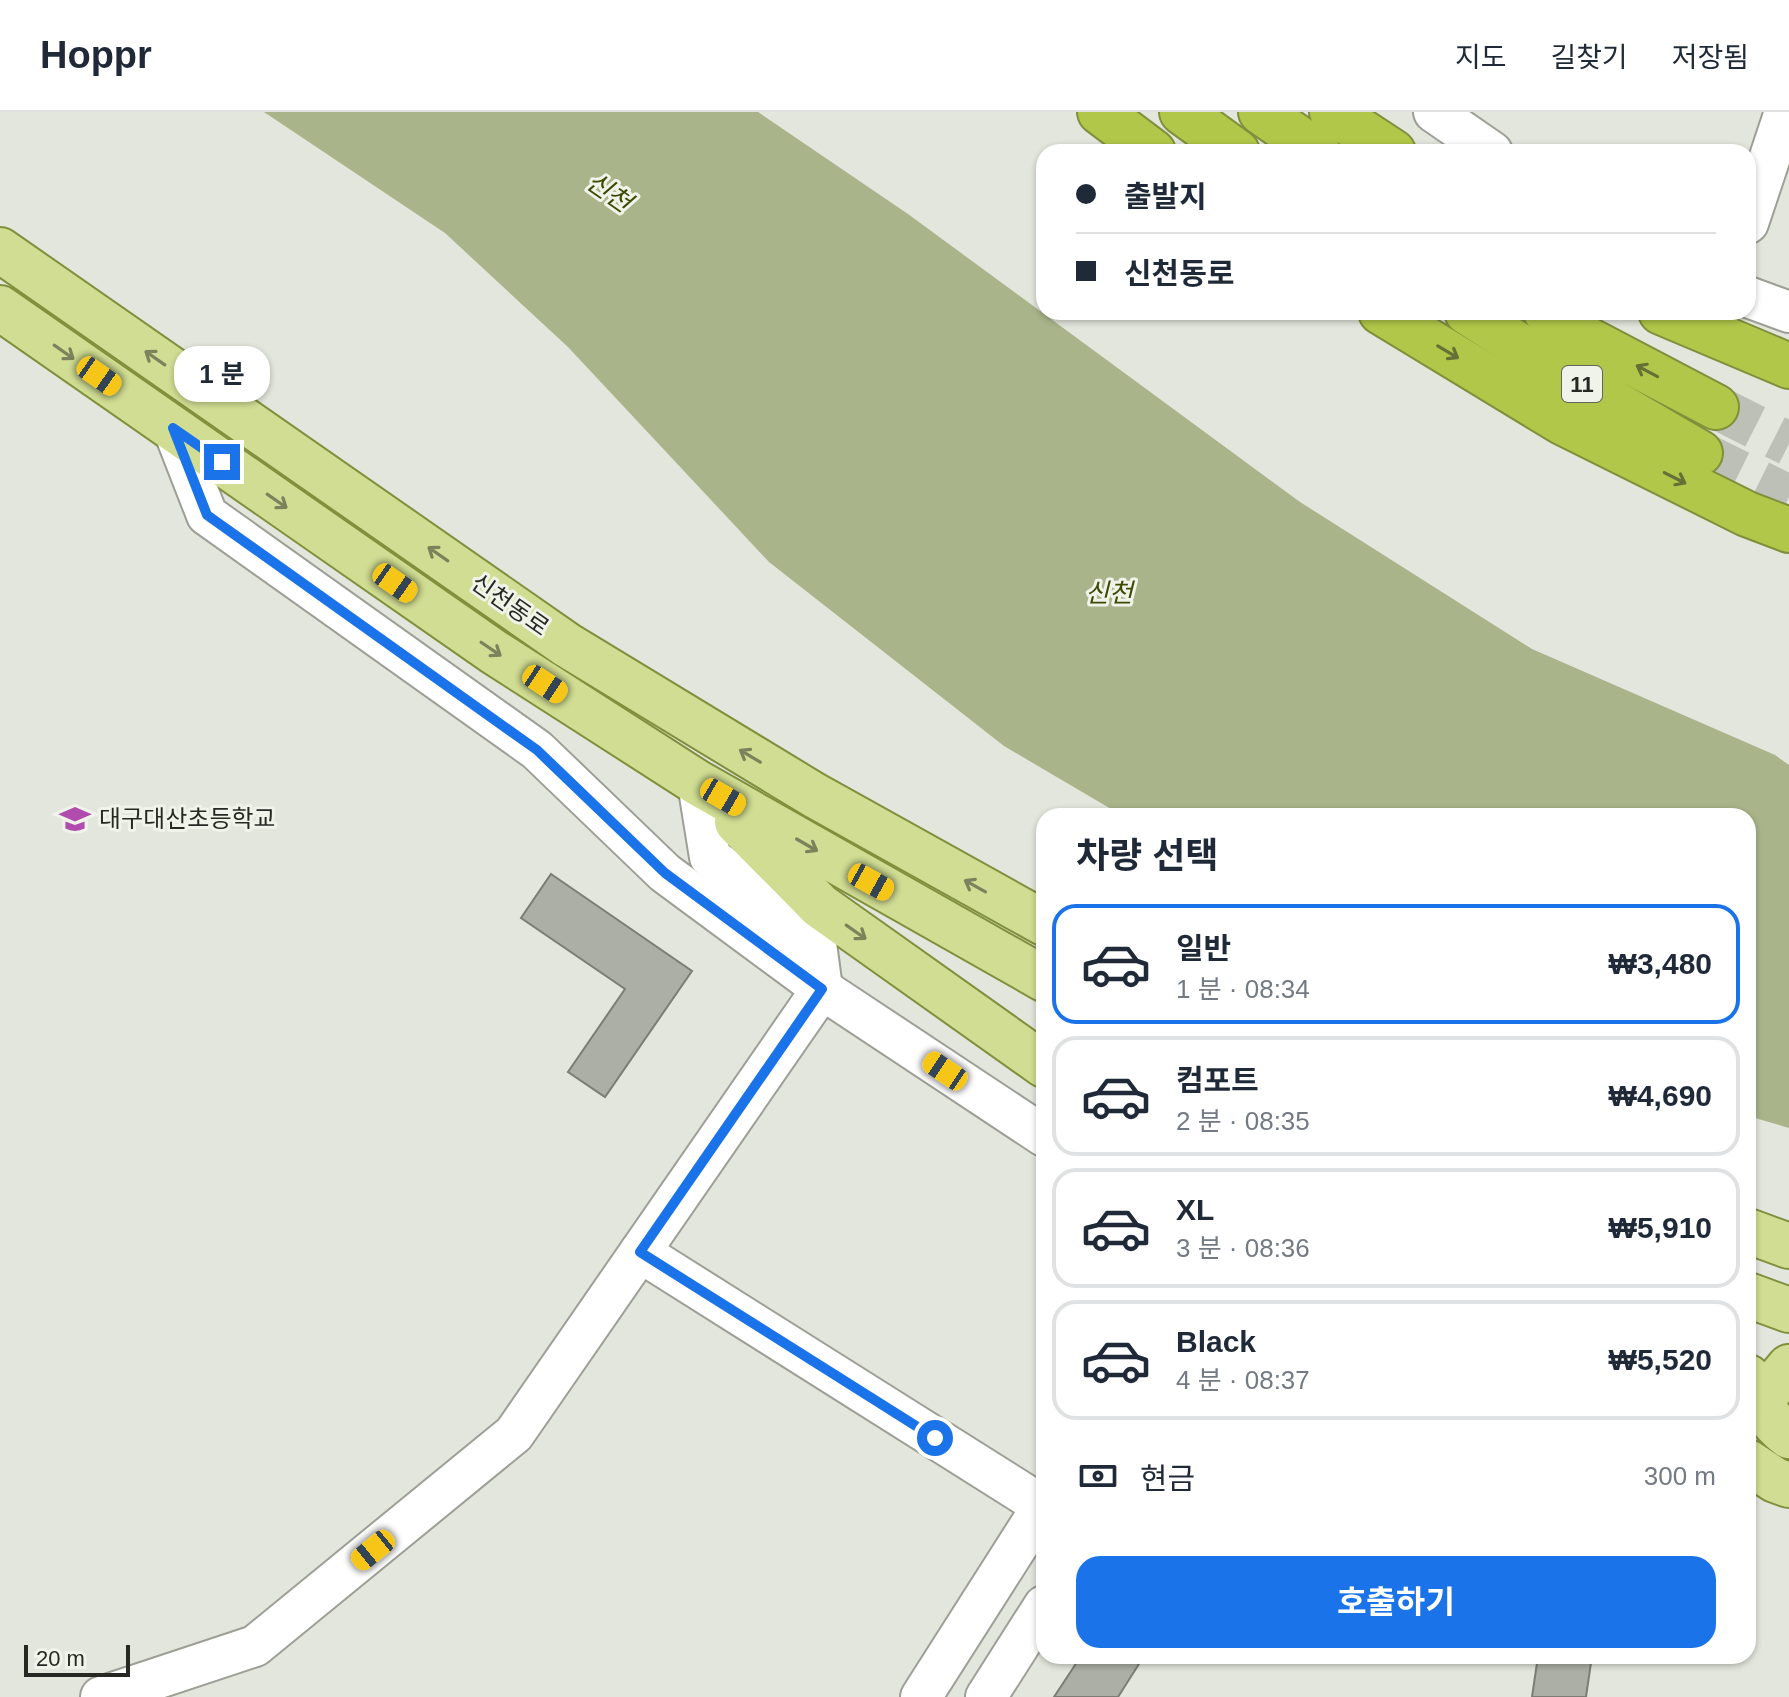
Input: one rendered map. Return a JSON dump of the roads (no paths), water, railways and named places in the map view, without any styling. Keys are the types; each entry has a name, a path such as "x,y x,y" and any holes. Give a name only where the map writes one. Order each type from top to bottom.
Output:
{"highway":[{"path":"1100,112 1142,144"},
{"path":"1182,112 1226,144"},
{"path":"1261,112 1307,144"},
{"path":"1332,112 1381,144"},
{"path":"1394,320 1562,422 1747,514 1789,530"},
{"name":"11","path":"1479,320 1556,369 1700,453"},
{"name":"11","path":"1557,320 1579,335 1716,407"},
{"path":"1680,320 1789,366"}],"main road":[{"name":"신천동로","path":"0,250 567,645 814,795 1036,919"},
{"name":"신천동로","path":"0,308 494,652 698,783 1036,974"},
{"path":"698,783 820,906 1036,1059"},
{"path":"1756,1234 1789,1246"},
{"path":"1756,1298 1789,1310"},
{"path":"1756,1389 1789,1367"},
{"path":"1756,1393 1779,1429 1789,1436"},
{"path":"1756,1467 1789,1485"}],"street":[{"path":"1434,112 1480,144"},
{"path":"1756,199 1785,112"},
{"path":"1756,300 1789,312"},
{"path":"173,428 207,515 537,750 665,873 822,989 1036,1131"},
{"path":"101,1697 255,1646 514,1434 822,989 815,936 710,857 698,783"},
{"path":"640,1252 1036,1501"},
{"path":"921,1697 1036,1516"},
{"path":"986,1697 1036,1619"}],"water":[{"name":"신천","path":"264,112 758,112 908,214 1036,308 1036,320 1052,320 1300,502 1532,649 1775,755 1789,765 1789,1128 1756,1118 1756,808 1109,808 1004,746 769,562 568,347 445,233"}],"tunnel":[{"path":"1716,407 1789,444"},
{"path":"1700,453 1789,497"}],"place":[{"name":"대구대산초등학교","path":"75,819"}]}
